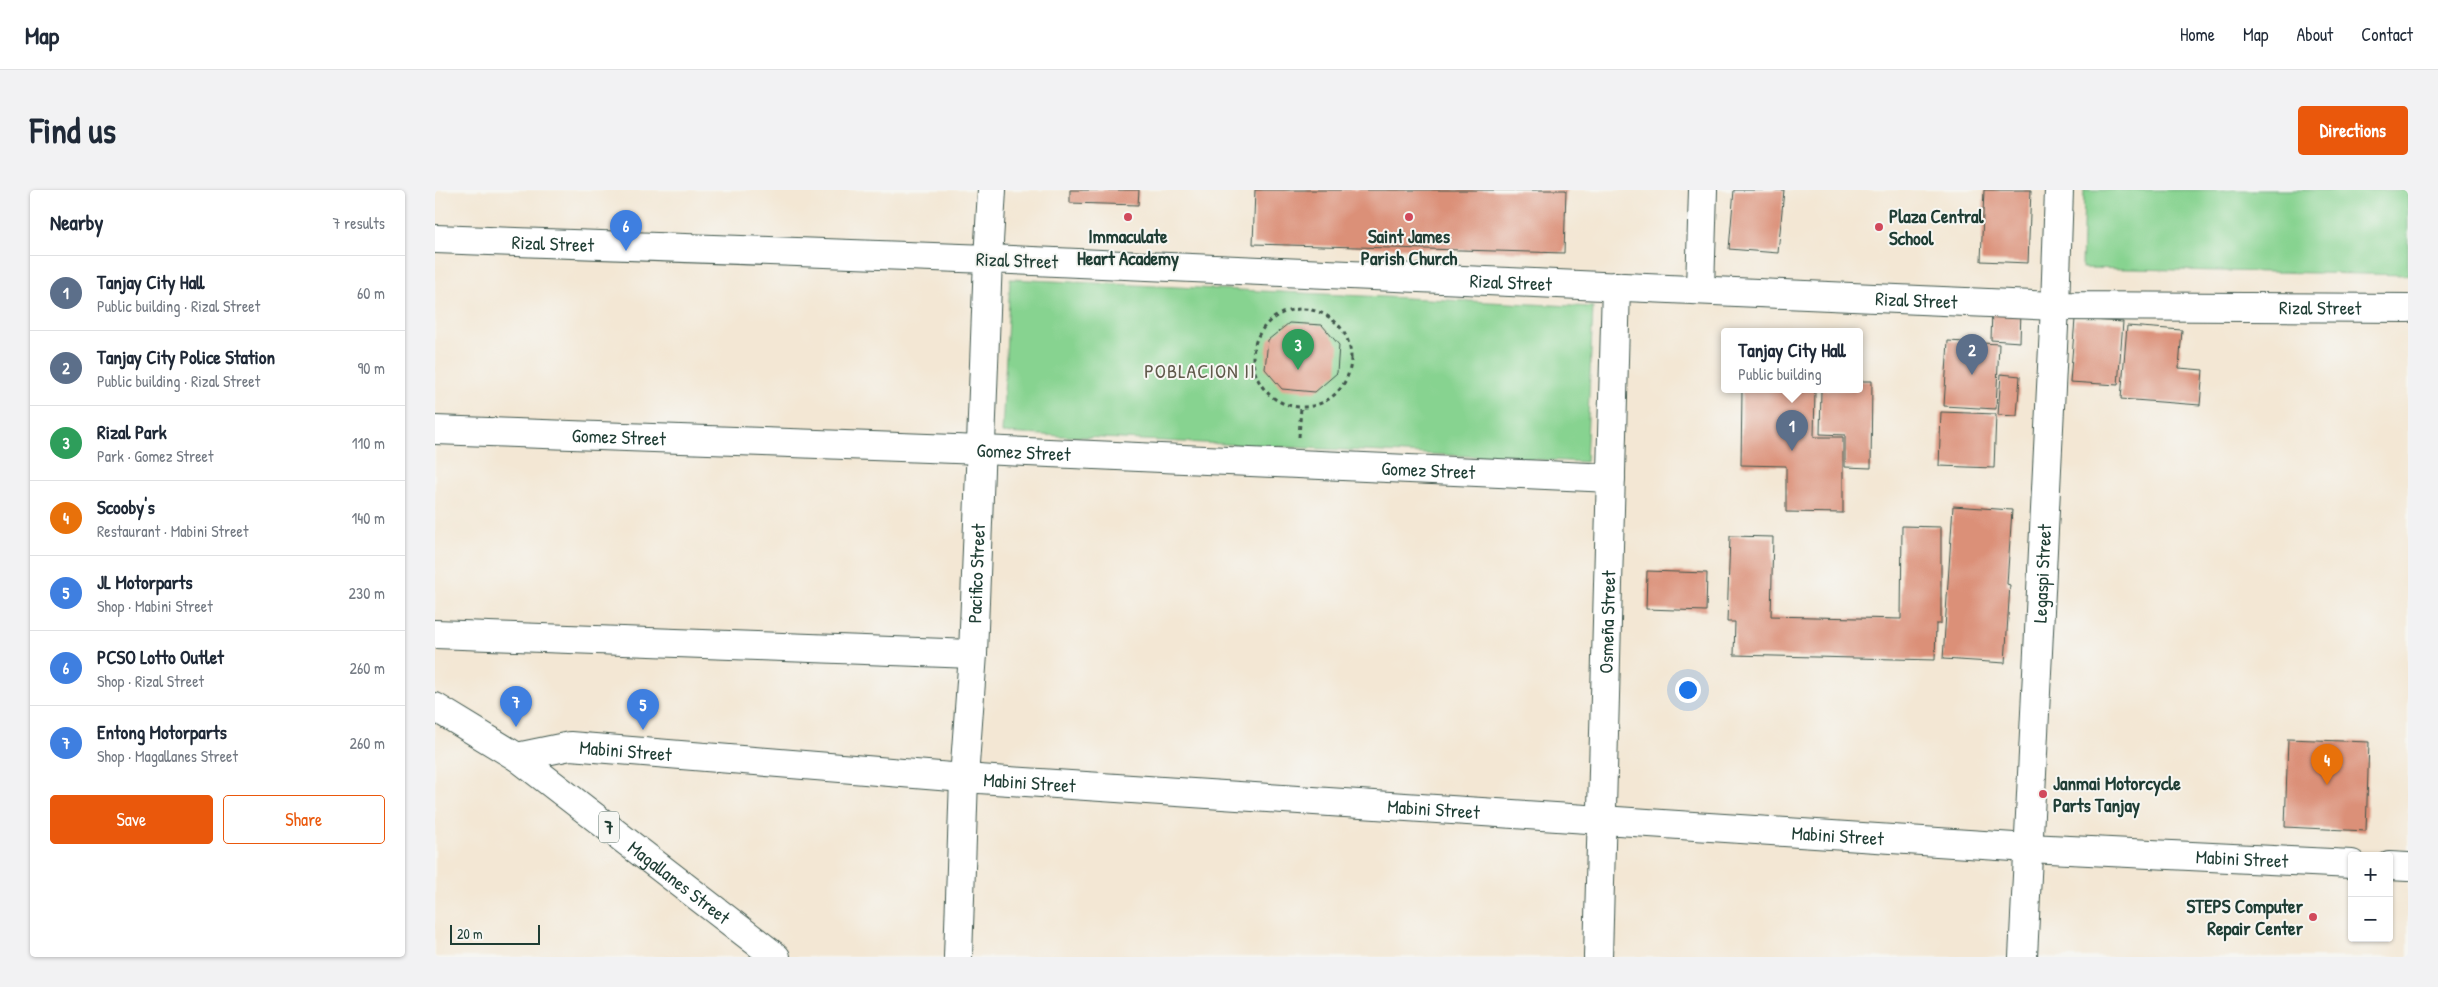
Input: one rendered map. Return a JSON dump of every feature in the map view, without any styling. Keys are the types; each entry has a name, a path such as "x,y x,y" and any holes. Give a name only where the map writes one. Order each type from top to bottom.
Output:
{"main road":[{"name":"Pacifico Street","path":"958,957 964,778 973,654 988,259 993,190"},
{"path":"1701,289 1703,190"},
{"name":"Legaspi Street","path":"2023,957 2059,190"},
{"name":"Rizal Street","path":"435,239 988,259 2055,306 2408,308"},
{"name":"Osmeña Street","path":"1598,957 1617,286"},
{"name":"Gomez Street","path":"435,430 982,450 1611,478"},
{"path":"435,634 973,654"},
{"name":"Magallanes Street","path":"435,706 517,757 776,957"},
{"name":"Mabini Street","path":"517,757 570,746 964,778 1601,818 2029,848 2348,864"},
{"path":"2393,866 2408,867"}],"path":[{"path":"1306,309 1329,317 1342,329 1350,344 1352,361 1345,384 1333,396 1318,405 1301,407 1291,406 1275,399 1262,387 1255,372 1253,355 1260,332 1271,319 1286,311 1306,309"}],"green space":[{"path":"2084,190 2408,190 2408,275 2082,268"},
{"path":"1010,279 1593,307 1586,462 1002,433"}],"building":[{"path":"1070,190 1139,190 1138,205 1070,203"},
{"name":"Saint James Parish Church","path":"1255,190 1566,190 1564,253 1253,244"},
{"path":"1734,190 1784,190 1778,253 1729,249"},
{"path":"1984,190 2031,190 2028,263 1981,261"},
{"path":"1992,309 2021,310 2020,342 1991,340"},
{"path":"2075,319 2123,322 2118,385 2070,382"},
{"path":"1289,323 1322,325 1339,345 1337,373 1315,392 1282,389 1265,369 1268,340"},
{"path":"2127,326 2182,330 2179,368 2203,370 2200,405 2121,399"},
{"path":"1948,341 1999,344 1996,409 1944,406"},
{"path":"2001,374 2020,376 2017,416 1998,415"},
{"path":"1863,381 1872,381 1871,468 1845,467 1845,435 1820,434 1821,393 1863,393"},
{"path":"1742,393 1815,393 1814,437 1843,437 1843,513 1786,512 1786,466 1741,465"},
{"path":"1941,412 1996,414 1994,468 1939,466"},
{"path":"1953,506 2012,510 2007,584 2010,585 2005,663 1943,659"},
{"path":"1902,526 1941,527 1941,624 1936,624 1935,660 1734,655 1735,622 1727,622 1730,536 1773,537 1771,616 1901,619"},
{"path":"1647,571 1707,573 1706,611 1646,609"},
{"path":"2288,739 2369,742 2366,831 2285,827"}],"place":[{"name":"Immaculate Heart Academy","path":"1128,217"},
{"name":"Saint James Parish Church","path":"1409,217"},
{"name":"Plaza Central School","path":"1879,227"},
{"name":"PCSO Lotto Outlet","path":"626,251"},
{"name":"Rizal Park","path":"1298,370"},
{"name":"Tanjay City Police Station","path":"1972,375"},
{"name":"Tanjay City Hall","path":"1792,451"},
{"name":"Entong Motorparts","path":"516,727"},
{"name":"JL Motorparts","path":"643,730"},
{"name":"Scooby's","path":"2327,785"},
{"name":"Janmai Motorcycle Parts Tanjay","path":"2043,794"},
{"name":"STEPS Computer Repair Center","path":"2313,917"}],"district":[{"name":"POBLACION II","path":"1200,370"}]}
